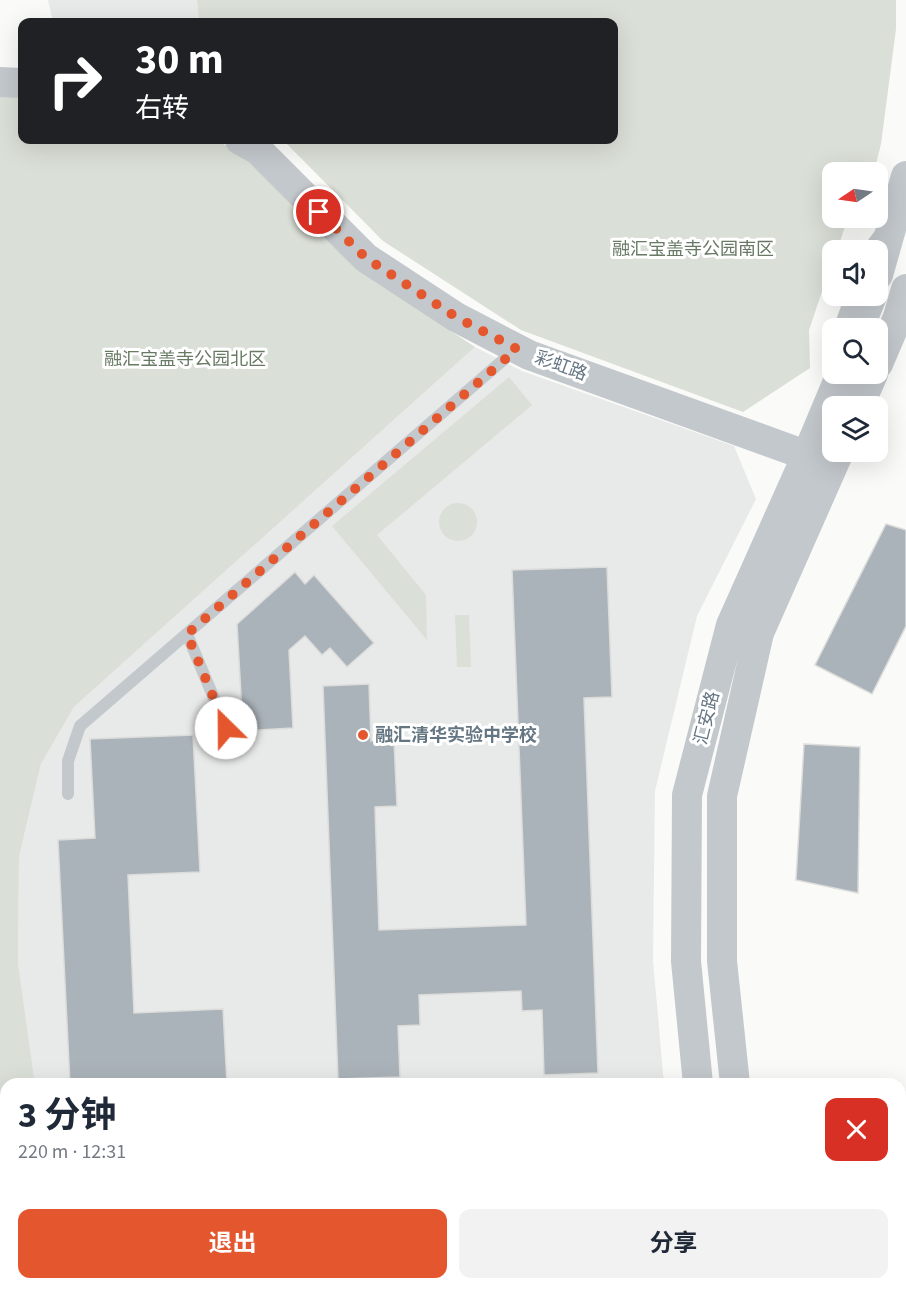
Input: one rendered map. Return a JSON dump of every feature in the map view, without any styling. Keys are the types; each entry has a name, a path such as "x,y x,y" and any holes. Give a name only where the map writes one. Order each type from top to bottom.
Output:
{"street":[{"path":"0,82 18,83"},
{"name":"彩虹路","path":"247,144 258,150 366,258 456,317 529,355 822,456"},
{"path":"887,240 906,176"},
{"path":"888,340 906,290"},
{"name":"汇安路","path":"697,1078 686,961 687,795 731,625 823,462"},
{"name":"汇安路","path":"734,1078 722,962 723,796 759,633 824,462"}],"lane":[{"path":"876,240 894,216"},
{"path":"68,794 68,761 80,726 517,349"},
{"path":"187,634 226,728"}],"shaded area":[{"path":"48,0 197,0 199,18 52,18"},
{"name":"融汇清华实验中学校","path":"475,347 522,371 734,446 756,499 697,616 655,791 653,961 663,1078 34,1078 18,963 19,857 41,764 74,707"}],"green space":[{"name":"融汇宝盖寺公园南区","path":"197,0 896,0 896,29 881,144 876,162 822,162 822,228 845,228 840,240 822,240 822,292 809,330 810,368 743,412 521,330 383,241 287,144 618,144 618,18 199,18"},
{"name":"融汇宝盖寺公园北区","path":"0,94 18,96 18,144 224,144 248,159 356,268 475,347 74,707 41,764 19,857 18,963 34,1078 0,1078"},
{"path":"509,377 532,405 377,535 426,595 427,640 332,526"},
{"path":"458,503 471,509 477,522 471,535 458,541 445,535 439,522 445,509"},
{"path":"455,615 469,615 471,667 457,667"}],"building":[{"path":"886,524 906,530 906,626 872,694 815,665"},
{"path":"607,567 612,697 584,698 598,1073 544,1075 542,1010 522,1011 521,991 419,995 420,1025 398,1026 400,1077 338,1078 323,686 369,684 371,741 394,740 397,806 375,807 379,930 526,925 512,570"},
{"path":"295,572 305,584 314,575 374,643 347,667 330,648 322,655 305,636 289,650 293,728 243,731 237,624"},
{"path":"193,735 200,872 128,875 134,1013 223,1009 227,1078 70,1078 58,840 95,838 90,739"},
{"path":"804,744 860,747 858,893 796,880"}],"place":[{"name":"融汇清华实验中学校","path":"363,735"}],"route":[{"path":"226,728 187,634 517,349 456,317 366,258 319,212"}]}
